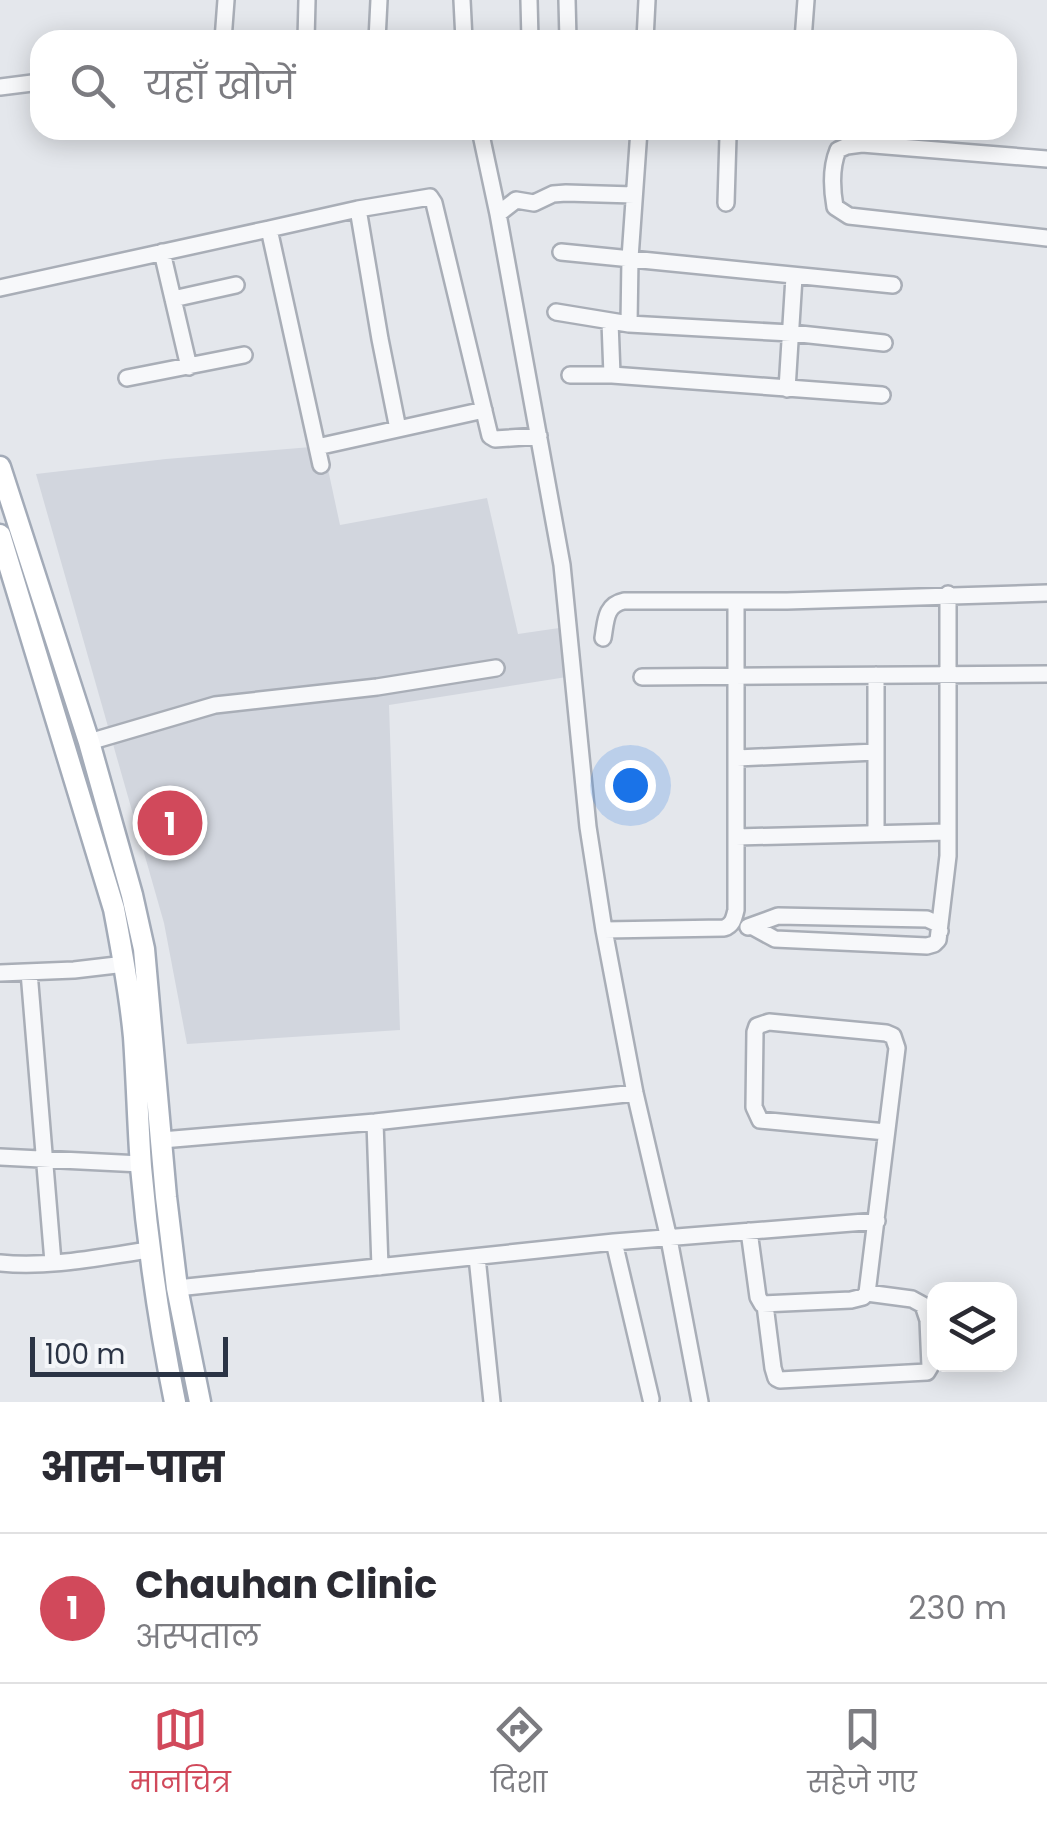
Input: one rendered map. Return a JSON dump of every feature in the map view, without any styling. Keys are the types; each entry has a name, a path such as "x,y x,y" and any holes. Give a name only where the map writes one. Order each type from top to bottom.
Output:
{"main road":[{"path":"0,467 89,742 144,949 177,1288 200,1402"},
{"path":"0,534 114,908 133,1033 150,1250 176,1402"}],"street":[{"path":"224,30 226,0"},
{"path":"306,30 307,0"},
{"path":"378,30 379,0"},
{"path":"462,0 464,30"},
{"path":"529,0 530,30"},
{"path":"567,0 568,30"},
{"path":"646,30 647,0"},
{"path":"804,30 806,0"},
{"path":"0,87 30,83"},
{"path":"482,140 562,564 588,826 604,930 700,1402"},
{"path":"629,324 638,140"},
{"path":"726,203 728,140"},
{"path":"1047,159 847,146 838,150 835,158 833,196 835,207 849,216 1047,238"},
{"path":"498,214 516,200 534,203 559,193 634,195"},
{"path":"0,288 268,228 430,197 488,432 492,438 539,436"},
{"path":"358,209 398,429"},
{"path":"268,228 320,465"},
{"path":"162,252 189,367"},
{"path":"561,252 893,285"},
{"path":"787,388 794,277"},
{"path":"173,299 236,285"},
{"path":"556,312 629,324 884,343"},
{"path":"610,322 612,375"},
{"path":"127,378 244,355"},
{"path":"570,375 882,396"},
{"path":"316,447 484,410"},
{"path":"603,638 610,607 619,602 1047,593"},
{"path":"604,930 730,926 752,927 776,938 934,944 940,932 948,856 948,594"},
{"path":"730,926 736,910 736,601"},
{"path":"89,742 215,705 377,687 496,668"},
{"path":"642,677 1047,674"},
{"path":"876,675 876,834"},
{"path":"737,758 876,752"},
{"path":"736,838 948,832"},
{"path":"752,927 778,916 927,919 938,924 940,932"},
{"path":"0,974 125,964"},
{"path":"28,972 53,1262"},
{"path":"868,1293 897,1048 893,1036 770,1022 757,1026 754,1107 760,1120 886,1132"},
{"path":"162,1140 375,1122 634,1092"},
{"path":"375,1122 380,1267"},
{"path":"0,1157 141,1164"},
{"path":"177,1288 614,1242 877,1221"},
{"path":"749,1231 759,1300 766,1305 851,1300 868,1293 912,1299 923,1305 928,1320 930,1367 927,1372 916,1374 780,1380 773,1368 766,1305"},
{"path":"614,1242 650,1399"},
{"path":"0,1263 22,1265 150,1250"},
{"path":"476,1257 492,1402"}],"shaded area":[{"path":"323,446 340,525 487,498 518,634 566,627 573,676 389,705 400,1030 187,1044 164,923 36,474"}],"building":[{"path":"199,807 200,843 150,845 148,809"}],"place":[{"name":"Chauhan Clinic","path":"170,823"}]}
